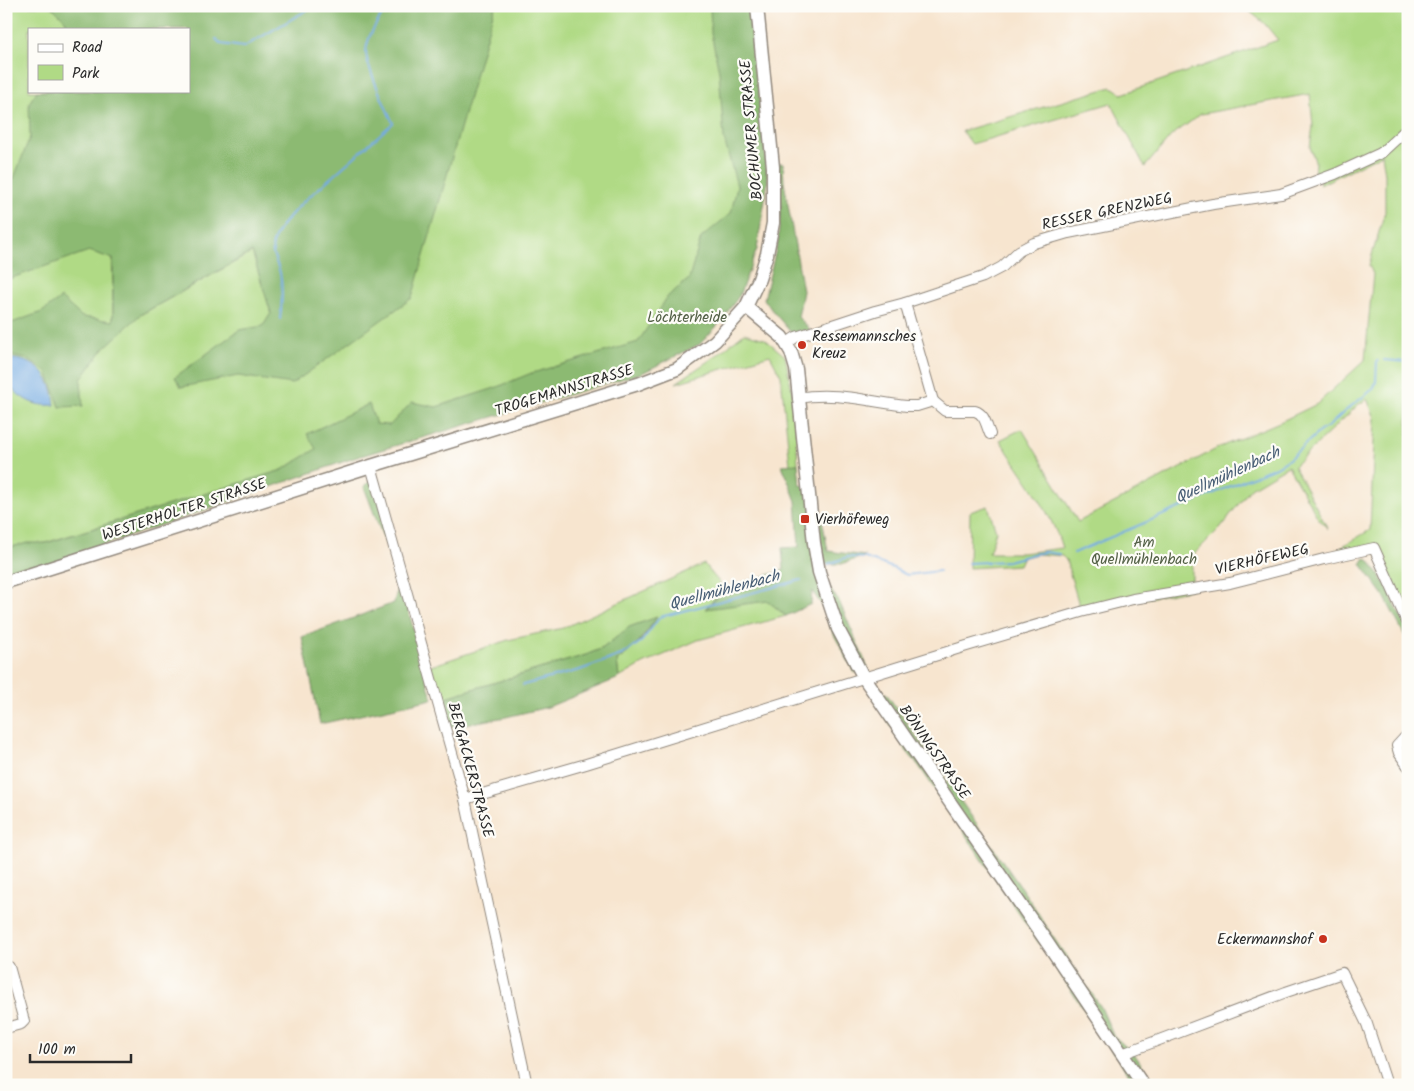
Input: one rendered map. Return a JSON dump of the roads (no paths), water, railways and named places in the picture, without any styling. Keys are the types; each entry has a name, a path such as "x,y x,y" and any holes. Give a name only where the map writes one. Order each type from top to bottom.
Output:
{"main road":[{"name":"BOCHUMER STRASSE","path":"746,307 759,279 767,254 774,208 774,167 756,6"},
{"name":"BÖNINGSTRASSE","path":"746,307 782,337 792,352 796,369 811,519 819,572 838,629 864,678 1144,1085"},
{"name":"TROGEMANNSTRASSE","path":"370,466 638,384 678,369 715,341 746,307"},
{"name":"WESTERHOLTER STRASSE","path":"6,582 370,466"}],"street":[{"name":"RESSER GRENZWEG","path":"787,344 796,337 983,277 1002,267 1019,251 1034,243 1068,233 1212,204 1281,194 1335,174 1380,152 1408,128"},
{"path":"906,303 932,401 945,410 980,412 990,434"},
{"path":"798,398 813,395 834,396 896,405 917,406 932,401"},
{"name":"BERGACKERSTRASSE","path":"370,466 465,799 527,1085"},
{"name":"VIERHÖFEWEG","path":"465,799 586,764 1081,612 1133,599 1230,583 1374,548 1408,624"},
{"path":"1408,734 1397,746 1399,754 1408,766"},
{"path":"6,967 10,970 24,1021 21,1024 6,1028"},
{"path":"1122,1054 1286,992 1342,973 1367,1024 1387,1085"}],"water":[{"path":"6,359 25,361 42,371 50,385 55,405 40,405 28,401 12,389 6,383"}],"waterway":[{"path":"216,39 221,44 244,47 314,6"},
{"path":"280,319 281,279 272,249 279,230 302,203 393,123 373,77 366,52 371,34 388,6"},
{"path":"1389,6 1408,17"},
{"name":"Quellmühlenbach","path":"1384,360 1408,362"},
{"name":"Quellmühlenbach","path":"1074,553 1280,465 1373,389 1376,382 1378,361"},
{"name":"Quellmühlenbach","path":"968,563 1008,561 1045,552 1059,554"},
{"name":"Quellmühlenbach","path":"828,564 848,557 865,558 907,575 939,571"},
{"name":"Quellmühlenbach","path":"523,685 580,670 624,654 642,641 660,617 801,580"}],"place":[{"name":"Ressemannsches Kreuz","path":"802,345"},
{"name":"Vierhöfeweg","path":"805,519"},
{"name":"Eckermannshof","path":"1323,939"}],"park label":[{"name":"Löchterheide","path":"687,317"},
{"name":"Am Quellmühlenbach","path":"1144,550"}]}
